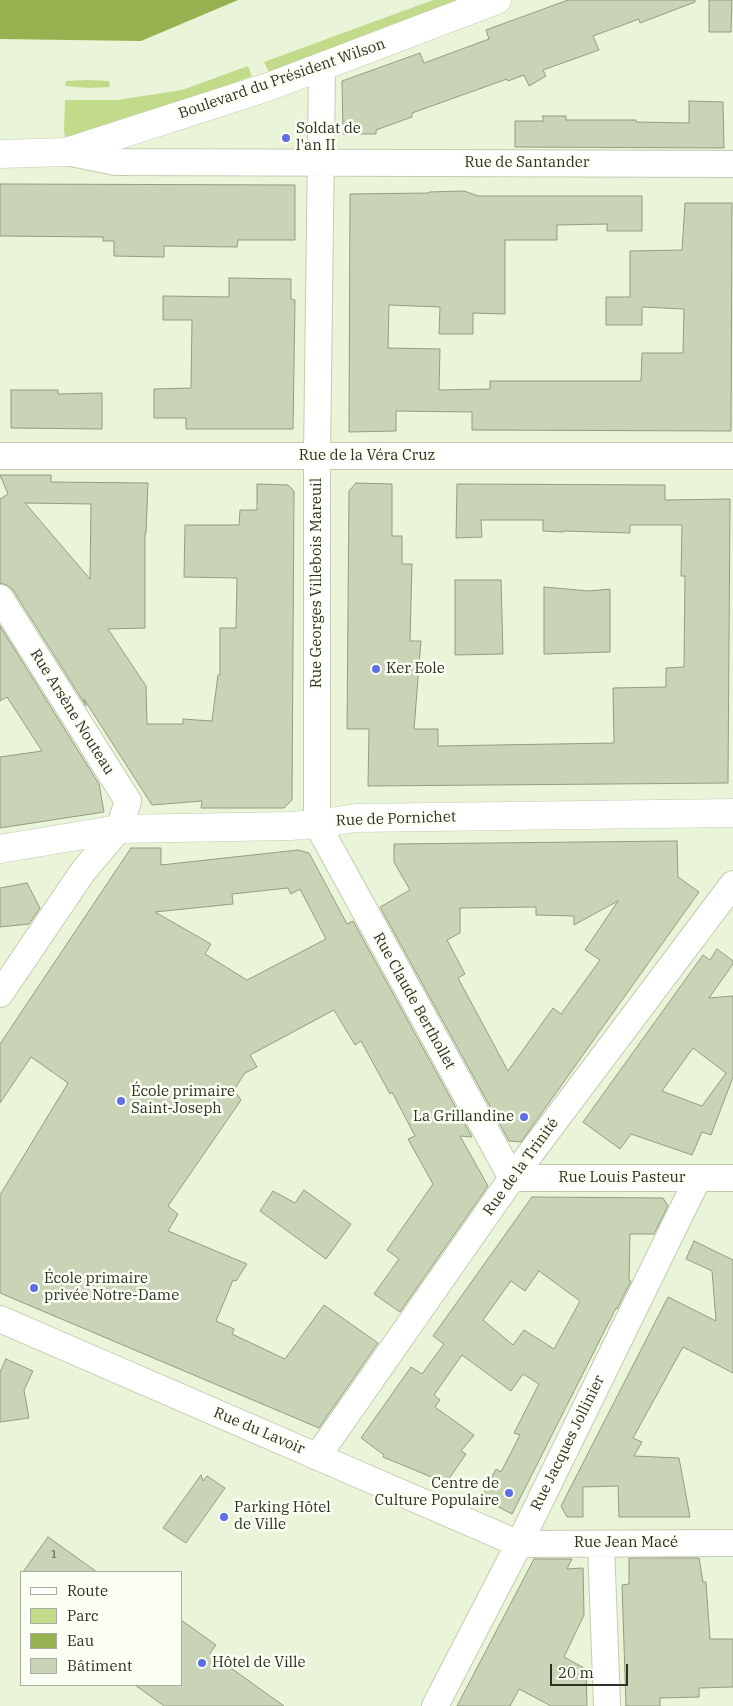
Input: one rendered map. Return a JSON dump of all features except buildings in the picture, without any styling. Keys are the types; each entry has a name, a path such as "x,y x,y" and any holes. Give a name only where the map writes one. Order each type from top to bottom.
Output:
{"street":[{"name":"Boulevard du Président Wilson","path":"66,152 268,87 497,0"},
{"name":"Rue Georges Villebois Mareuil","path":"317,824 317,456 322,67"},
{"name":"Boulevard du Président Wilson","path":"0,154 66,152 116,162 322,163"},
{"name":"Rue de Santander","path":"322,163 733,164"},
{"name":"Rue de la Véra Cruz","path":"0,456 733,456"},
{"name":"Rue Arsène Nouteau","path":"0,598 128,801 119,829"},
{"name":"Rue de Pornichet","path":"0,849 119,829 317,824 356,818 733,813"},
{"name":"Rue Claude Berthollet","path":"317,824 512,1178"},
{"path":"0,994 84,870 119,829"},
{"name":"Rue de la Trinité","path":"317,1457 512,1178 733,884"},
{"name":"Rue Louis Pasteur","path":"512,1178 733,1178"},
{"name":"Rue Jacques Jollinier","path":"435,1706 519,1544 698,1178"},
{"name":"Rue du Lavoir","path":"0,1319 519,1544"},
{"name":"Rue Jean Macé","path":"519,1544 733,1543"},
{"path":"601,1544 607,1706"}],"green space":[{"path":"433,0 466,0 269,72 264,62"},
{"path":"248,66 252,76 67,146 64,131 65,100 117,100 182,90"},
{"path":"66,81 109,81 110,87 65,86"}],"water":[{"path":"0,0 238,0 141,41 0,39"}],"place":[{"name":"Soldat de l'an II","path":"286,138"},
{"name":"Ker Eole","path":"376,669"},
{"name":"École primaire Saint-Joseph","path":"121,1101"},
{"name":"La Grillandine","path":"524,1117"},
{"name":"École primaire privée Notre-Dame","path":"34,1288"},
{"name":"Centre de Culture Populaire","path":"509,1493"},
{"name":"Parking Hôtel de Ville","path":"224,1517"},
{"name":"Hôtel de Ville","path":"202,1663"}]}
